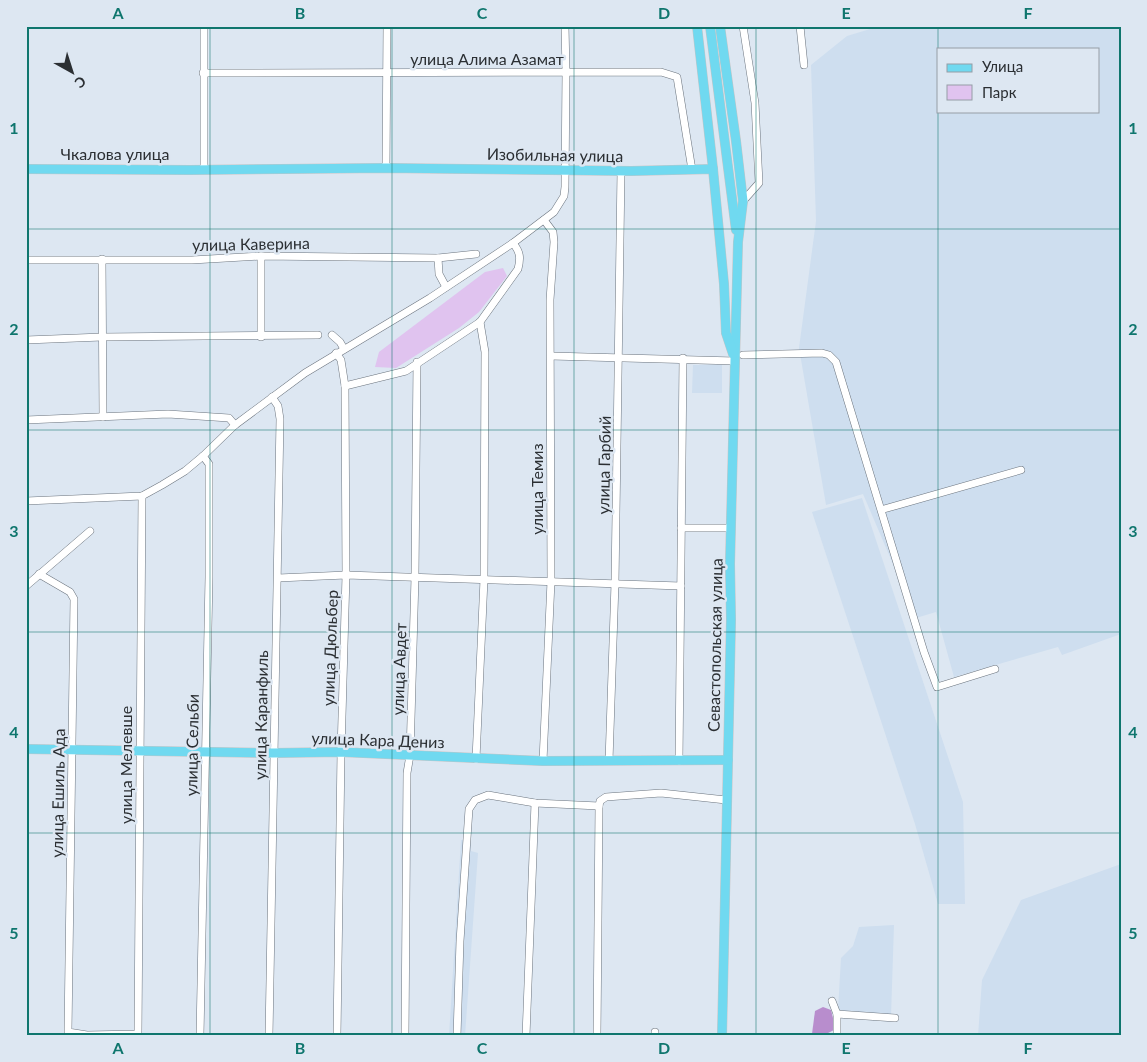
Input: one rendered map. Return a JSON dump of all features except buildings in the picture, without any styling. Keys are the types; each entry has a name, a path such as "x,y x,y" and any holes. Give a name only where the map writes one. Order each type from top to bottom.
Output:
{"main road":[{"path":"697,26 724,284 726,333 739,358"},
{"path":"710,26 738,242"},
{"path":"720,26 743,201 738,242"},
{"path":"692,170 701,168 706,164 711,149"},
{"name":"Чкалова улица","path":"26,168 204,169"},
{"name":"Изобильная улица","path":"204,169 386,168 621,171 713,169"},
{"path":"692,170 705,174 711,181 715,194"},
{"name":"Севастопольская улица","path":"722,1036 731,620 731,528 739,358 737,321 738,242"},
{"path":"724,284 737,321"},
{"name":"улица Кара Дениз","path":"26,748 273,753 341,752 543,761 728,760"}],"street":[{"path":"204,26 204,169"},
{"path":"386,168 387,26"},
{"path":"26,501 142,496 185,471 235,425 304,373 446,287 513,243 554,212 564,196 565,26"},
{"path":"743,26 755,104 759,179 757,186 743,201"},
{"path":"800,26 804,65"},
{"name":"улица Алима Азамат","path":"204,73 661,72 677,77 692,170"},
{"name":"улица Гарбий","path":"609,760 620,356 621,171"},
{"name":"улица Темиз","path":"543,761 552,581 550,300 554,242 553,232 544,220"},
{"path":"345,386 406,371 480,322 518,269 521,259 519,251 513,243"},
{"name":"улица Каверина","path":"26,260 192,260 261,256 438,258 476,254"},
{"path":"261,256 261,337"},
{"path":"438,258 439,274 446,287"},
{"path":"102,259 102,417"},
{"path":"476,758 484,579 485,352 480,322"},
{"path":"26,340 102,337 318,335"},
{"path":"332,335 340,342 344,349"},
{"path":"551,356 739,358 822,353 829,355 836,362 924,652 937,687 995,670"},
{"name":"улица Дюльбер","path":"336,354 341,360 345,386 346,575 341,752 337,1036"},
{"path":"679,761 683,358"},
{"name":"улица Авдет","path":"405,1036 408,774 415,577 417,362"},
{"name":"улица Каранфиль","path":"269,1036 280,419 278,406 272,398"},
{"path":"26,420 168,414 229,418 235,425"},
{"name":"улица Сельби","path":"200,1036 210,577 209,464 203,456"},
{"path":"884,509 1021,470"},
{"name":"улица Мелевше","path":"138,1034 142,496"},
{"path":"681,528 731,528"},
{"path":"26,586 90,531"},
{"name":"улица Ешиль Ада","path":"39,574 70,592 74,599 68,1032 87,1036 138,1034"},
{"path":"278,578 346,575 682,586"},
{"path":"597,1036 600,802 606,797 661,793 726,800"},
{"path":"457,1036 460,941 469,809 475,800 488,795 535,803 599,806"},
{"path":"526,1036 535,803"},
{"path":"832,1001 837,1014 837,1036"},
{"path":"837,1014 895,1018"}],"shaded area":[{"path":"880,26 1121,26 1121,634 1062,655 1058,647 954,677 936,612 916,618 863,494 826,505 799,348 816,221 811,65 847,36"},
{"path":"693,365 722,365 722,393 692,393"},
{"path":"862,498 963,802 965,904 938,904 915,824 812,512"},
{"path":"461,840 470,840 471,851 478,853 465,1036 449,1036"},
{"path":"1121,864 1121,1036 978,1036 982,980 1021,900"},
{"path":"894,925 891,1016 838,1010 841,958 853,946 859,927"},
{"path":"823,1007 831,1010 834,1030 822,1036 812,1034 815,1011"}],"green space":[{"path":"503,268 507,276 479,312 459,328 396,368 375,367 379,352 485,272"}]}
